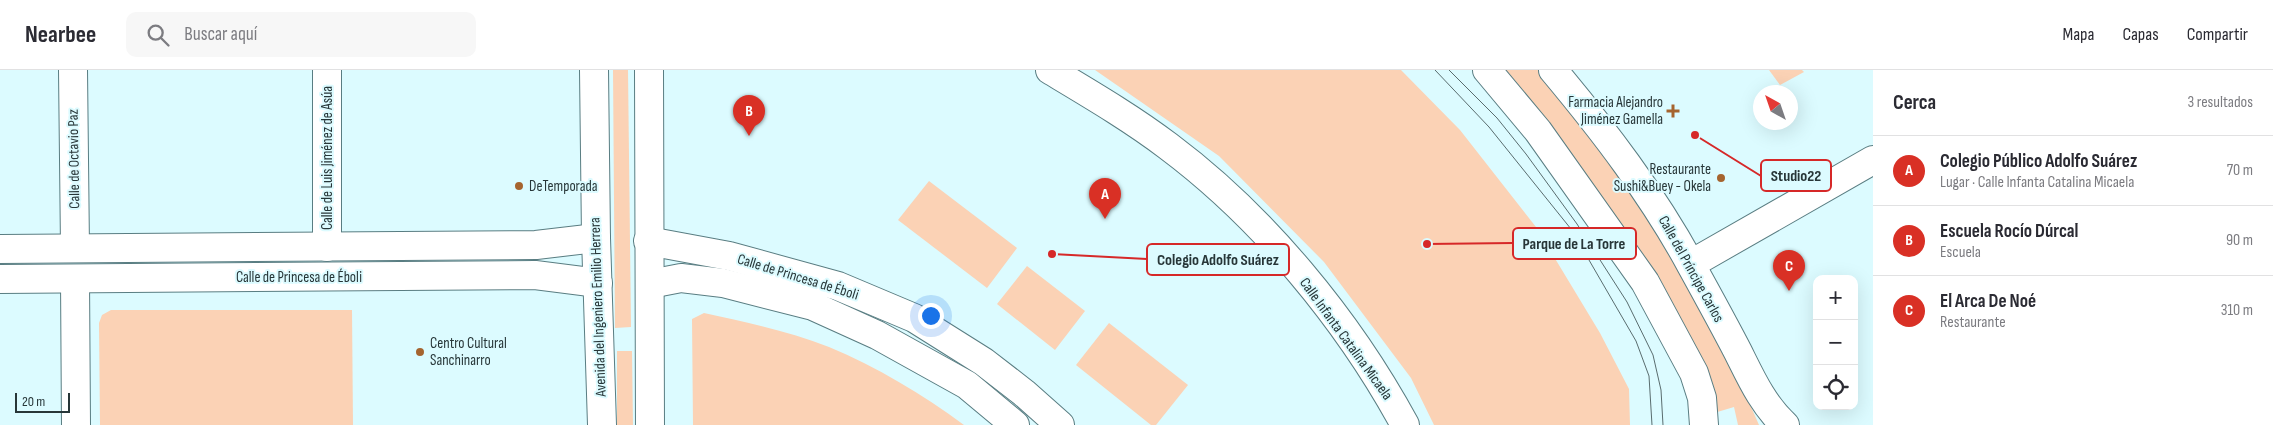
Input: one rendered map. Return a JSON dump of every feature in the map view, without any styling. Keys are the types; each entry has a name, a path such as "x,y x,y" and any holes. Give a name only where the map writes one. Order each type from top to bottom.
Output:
{"street":[{"name":"Calle de Octavio Paz","path":"73,70 75,248"},
{"name":"Calle de Luis Jiménez de Asúa","path":"326,70 327,246"},
{"name":"Avenida del Ingeniero Emilio Herrera","path":"594,70 596,238 602,425"},
{"path":"650,70 648,240 650,284 650,425"},
{"name":"Calle Infanta Catalina Micaela","path":"1050,70 1111,107 1167,145 1243,210 1324,303 1371,370 1405,425"},
{"path":"1487,70 1538,131 1645,282 1694,373 1702,398 1704,425"},
{"name":"Calle del Príncipe Carlos","path":"1554,70 1609,139 1654,204 1691,264 1759,393 1774,414 1785,425"},
{"path":"1691,264 1873,160"},
{"name":"Calle de Princesa de Éboli","path":"0,249 536,245 596,238"},
{"name":"Calle de Princesa de Éboli","path":"648,240 729,256 838,286 914,318 984,362 1024,393 1060,425"},
{"name":"Calle de Princesa de Éboli","path":"0,279 535,275 598,283"},
{"name":"Calle de Princesa de Éboli","path":"650,284 681,278 723,283 813,306 877,335 967,385 1015,425"},
{"path":"75,279 76,425"}],"shaded area":[{"path":"613,70 628,70 631,327 615,328"},
{"path":"1095,70 1401,70 1460,130 1536,227 1600,333 1629,389 1630,425 1434,425 1411,378 1324,262 1219,156"},
{"path":"1500,70 1541,70 1626,178 1734,368 1759,425 1738,425 1734,407 1714,413"},
{"path":"1769,70 1802,70 1804,72 1780,85"},
{"path":"929,181 1017,248 987,288 898,220"},
{"path":"1027,266 1085,311 1055,350 997,304"},
{"path":"111,310 352,310 353,425 100,425 99,323 102,315"},
{"path":"704,313 751,323 829,347 899,382 964,425 693,425 692,319"},
{"path":"1109,323 1188,385 1156,425 1151,425 1076,365"},
{"path":"617,351 632,351 633,425 617,425"}],"tram line":[{"path":"1435,70 1489,127 1571,229 1636,341 1649,376 1652,425"},
{"path":"1449,70 1497,118 1526,154 1577,224 1627,302 1653,355 1661,390 1663,425"}],"place":[{"name":"Farmacia Alejandro Jiménez Gamella","path":"1673,111"},
{"name":"Studio22","path":"1695,135"},
{"name":"Escuela Rocío Dúrcal","path":"749,136"},
{"name":"Restaurante Sushi&Buey - Okela","path":"1721,178"},
{"name":"DeTemporada","path":"519,186"},
{"name":"Colegio Público Adolfo Suárez","path":"1105,219"},
{"name":"Parque de La Torre","path":"1427,244"},
{"name":"Colegio Adolfo Suárez","path":"1052,254"},
{"name":"El Arca De Noé","path":"1789,291"},
{"name":"Centro Cultural Sanchinarro","path":"420,352"}]}
